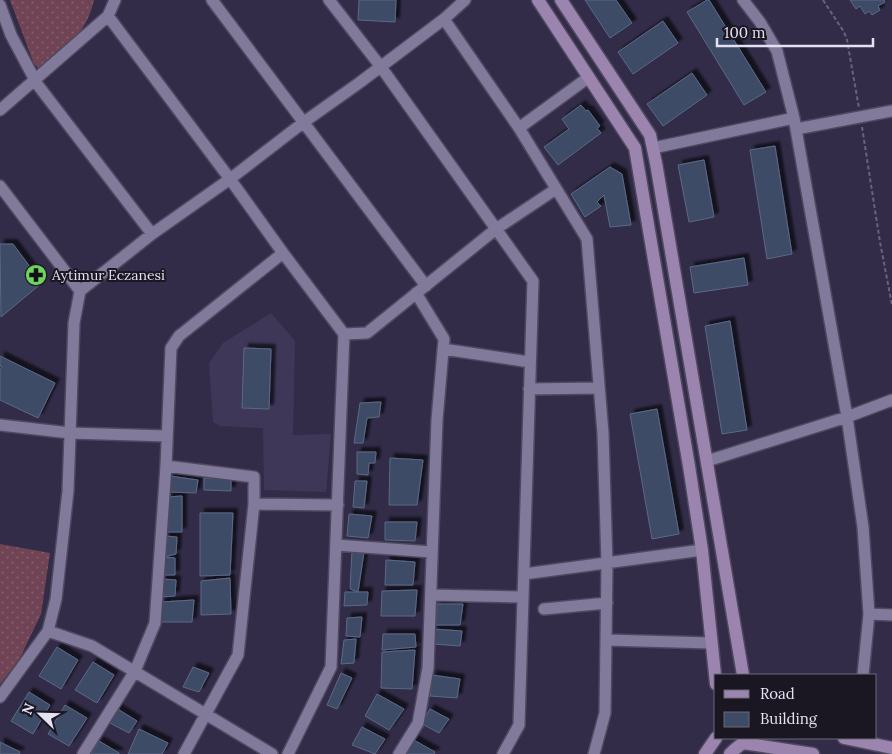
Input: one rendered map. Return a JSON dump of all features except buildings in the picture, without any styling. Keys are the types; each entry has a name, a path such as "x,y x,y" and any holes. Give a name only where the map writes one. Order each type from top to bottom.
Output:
{"main road":[{"path":"538,0 635,148 702,550 715,674"},
{"path":"561,0 650,135 743,674"},
{"path":"705,754 715,739"},
{"path":"722,739 731,746 740,745 814,754"},
{"path":"852,739 892,748"}],"street":[{"path":"0,110 108,16 115,0"},
{"path":"212,0 426,286"},
{"path":"328,0 381,67 533,281 519,725 503,754"},
{"path":"0,697 48,631 56,599 68,491 74,322 80,291 152,234 230,179 304,122 381,67 444,19 465,0"},
{"path":"742,0 760,22 777,51 795,124 847,417 863,527 869,614 863,674"},
{"path":"0,4 11,35 35,80 152,234"},
{"path":"108,16 344,334 331,667 288,754"},
{"path":"444,19 519,128 587,239 602,433 607,564 605,713 594,754"},
{"path":"519,128 589,77"},
{"path":"653,148 795,124 861,117 892,111"},
{"path":"0,186 80,291"},
{"path":"344,334 367,333 496,229 556,189"},
{"path":"83,754 135,672 155,623 166,466 171,348 178,336 283,253"},
{"path":"399,754 418,723 428,668 437,420 444,339 416,293"},
{"path":"443,349 530,362"},
{"path":"529,389 599,388"},
{"path":"707,461 847,417 892,400"},
{"path":"0,425 70,433 167,436"},
{"path":"166,466 254,477 254,504 238,655 184,754"},
{"path":"254,504 338,505"},
{"path":"336,546 432,552"},
{"path":"524,574 702,550"},
{"path":"431,595 523,597"},
{"path":"544,609 607,603"},
{"path":"869,614 892,615"},
{"path":"48,631 92,646 272,754"},
{"path":"606,640 711,642"}],"path":[{"path":"823,0 844,32 847,40 892,305"}],"shaded area":[{"path":"10,0 94,0 86,22 74,39 40,69 34,64"},
{"path":"271,313 295,341 293,435 331,434 326,492 264,490 263,428 220,426 213,422 209,363 223,343"},
{"path":"0,544 50,553 41,614 19,660 0,684"}],"place":[{"name":"Aytimur Eczanesi","path":"36,275"}]}
